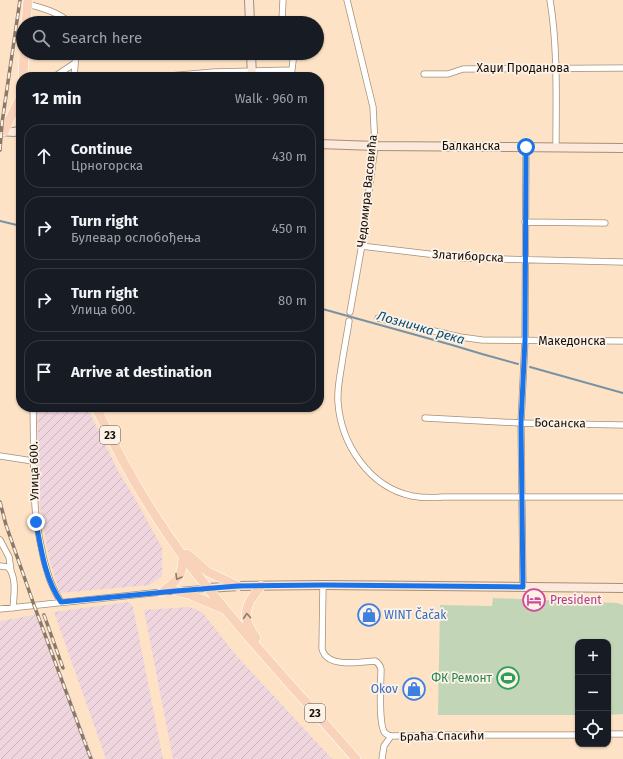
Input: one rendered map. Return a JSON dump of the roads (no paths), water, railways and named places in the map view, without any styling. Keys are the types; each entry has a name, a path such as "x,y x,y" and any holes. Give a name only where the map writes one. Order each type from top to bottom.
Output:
{"main road":[{"path":"249,0 249,16"},
{"path":"27,16 28,2"},
{"path":"23,72 24,60"},
{"path":"251,60 252,72"},
{"path":"16,106 2,131 16,132"},
{"name":"Балканска","path":"324,144 623,148"},
{"name":"23","path":"98,412 116,448 142,494 181,552 259,649 356,759"},
{"path":"181,552 193,559 208,572 238,586"},
{"path":"162,592 174,584 179,577 183,568 181,552"},
{"path":"209,588 238,586 324,585 623,588"},
{"path":"259,649 255,635 247,622 246,610 250,600 261,586"},
{"path":"176,591 191,595 226,609"}],"street":[{"path":"282,16 283,0"},
{"name":"Чедомира Васовића","path":"347,0 373,106 375,146 350,312"},
{"path":"550,0 554,19 556,68 556,147"},
{"path":"28,2 59,16"},
{"path":"74,72 75,60"},
{"path":"272,72 291,70 293,60"},
{"path":"62,72 75,63"},
{"name":"Хаџи Проданова","path":"424,74 448,74 463,69 623,68"},
{"path":"523,587 521,423 525,340 526,147"},
{"path":"525,222 605,223"},
{"name":"Златиборска","path":"361,246 462,258 623,262"},
{"name":"Македонска","path":"378,318 482,340 623,341"},
{"path":"349,321 338,386 338,403 341,421 345,436 354,453 373,476 383,483 411,496 425,498 623,497"},
{"name":"Улица 600.","path":"33,412 35,506 46,568 52,587 61,602"},
{"name":"Босанска","path":"425,418 521,423 623,424"},
{"path":"0,456 34,461"},
{"path":"0,540 9,557 14,587 14,608"},
{"path":"0,566 8,567 11,572"},
{"name":"Браћа Спасићи","path":"324,585 322,649 328,659 337,663 378,662 381,669 381,719 383,728 386,733 391,736 575,735"},
{"path":"0,609 209,588"},
{"path":"611,734 623,734"},
{"path":"382,759 384,746 391,736"}],"waterway":[{"path":"0,221 16,225"},
{"name":"Лозничка река","path":"324,309 518,364"},
{"name":"Лозничка река","path":"530,367 623,393"}],"railway":[{"path":"18,16 20,0"},
{"path":"0,150 2,123 16,27"},
{"path":"0,502 6,525 34,605 91,759"},
{"path":"44,615 63,668"}],"place":[{"name":"President","path":"534,600"},
{"name":"WINT Čačak","path":"369,615"},
{"name":"ФК Ремонт","path":"508,678"},
{"name":"Okov","path":"414,689"}]}
